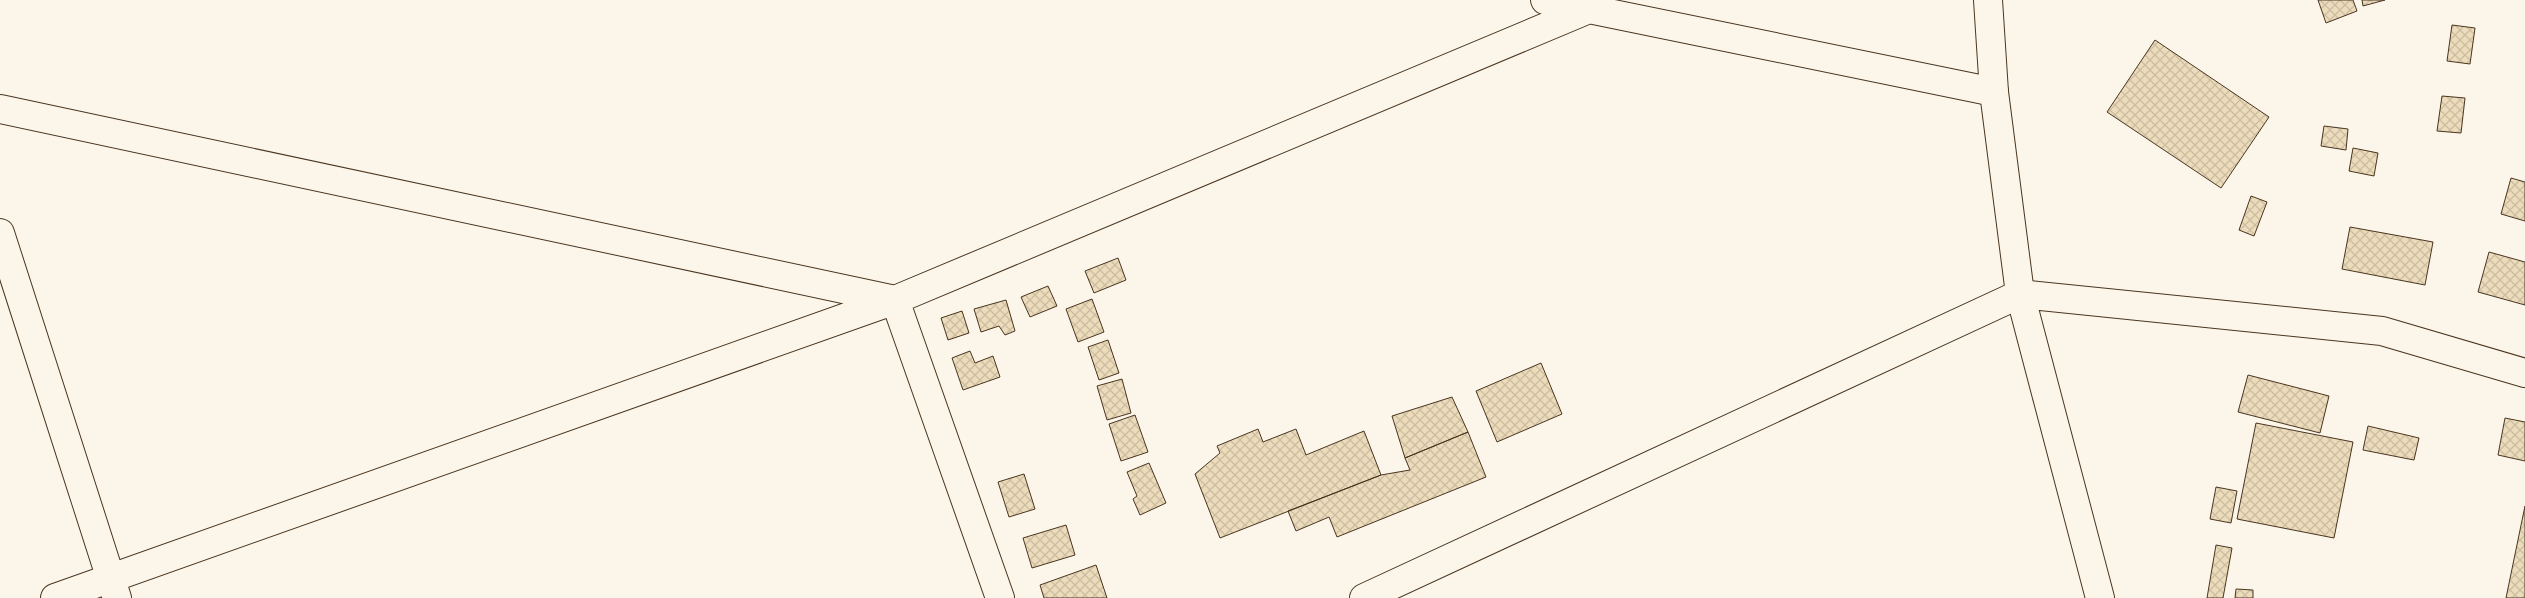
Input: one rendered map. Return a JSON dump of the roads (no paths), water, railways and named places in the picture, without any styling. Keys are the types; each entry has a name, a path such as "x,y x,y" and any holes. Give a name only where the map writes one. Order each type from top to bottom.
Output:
{"street":[{"path":"1545,0 1994,92"},
{"path":"1988,0 1994,92 2020,294 2100,598"},
{"path":"55,598 113,588 895,300 1589,9"},
{"path":"0,110 895,300"},
{"path":"0,233 113,588"},
{"path":"1367,597 2020,294 2382,331 2525,372"},
{"path":"895,300 1000,598"}]}
